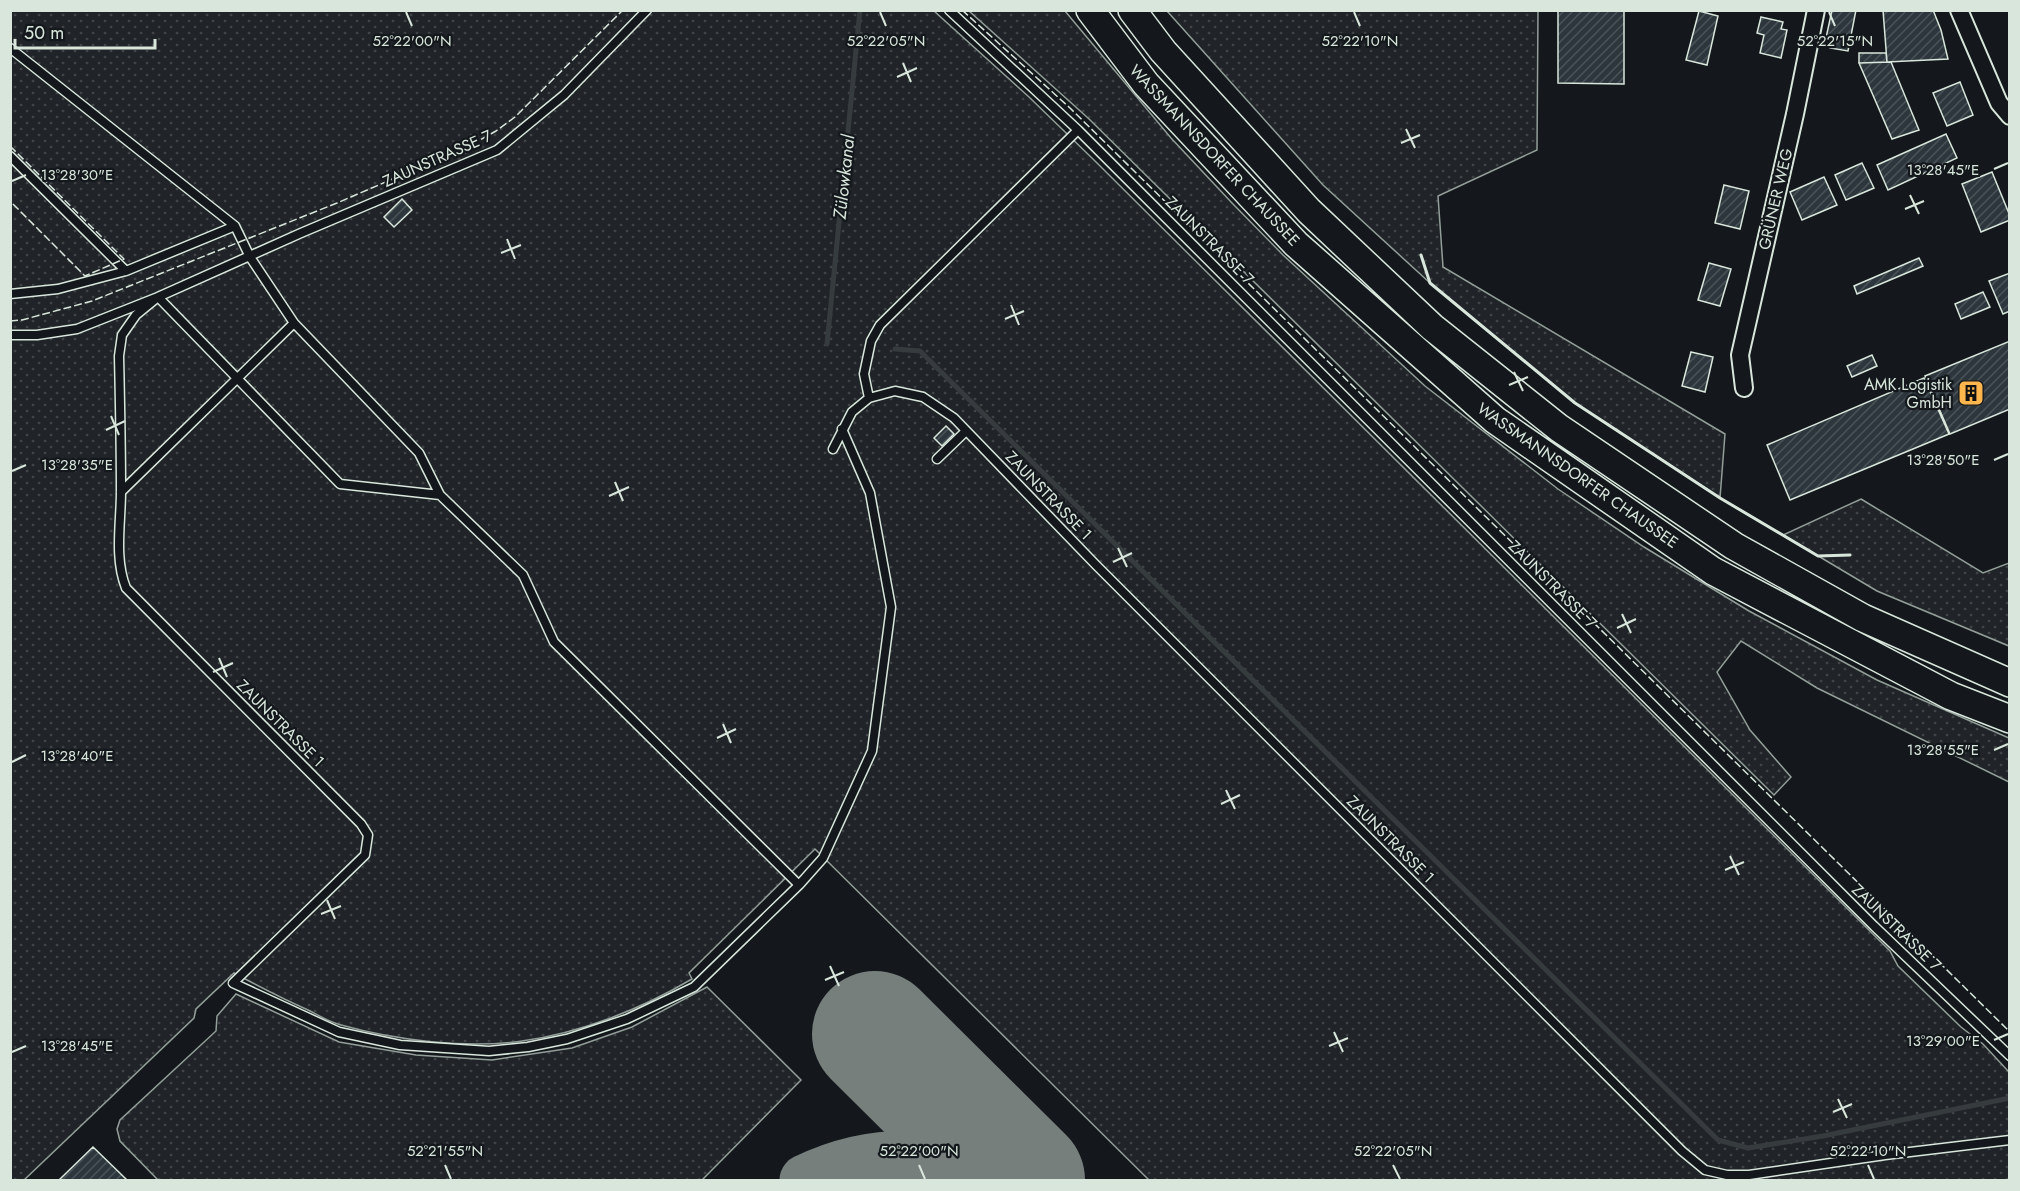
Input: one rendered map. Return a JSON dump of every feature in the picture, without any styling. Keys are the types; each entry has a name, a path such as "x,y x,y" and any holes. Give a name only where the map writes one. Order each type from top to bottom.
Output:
{"main road":[{"name":"WASSMANNSDORFER CHAUSSEE","path":"1090,10 1146,84 1296,244 1495,420 1713,571 1951,696 2010,719"},
{"name":"WASSMANNSDORFER CHAUSSEE","path":"1132,10 1163,51 1309,212 1432,327 1559,428 1734,546 1863,618 2010,682"}],"street":[{"name":"GRÜNER WEG","path":"1744,388 1740,355 1816,10"},
{"path":"1959,10 2010,127"}],"lane":[{"name":"ZAUNSTRASSE 7","path":"301,233 497,150 564,95 647,10"},
{"name":"ZAUNSTRASSE 7","path":"949,10 1078,130 1874,926 2010,1056"},
{"path":"10,48 235,226 250,257 294,323 419,453 440,495 523,575 554,642 799,885 823,858 872,751 891,607 870,493 842,429"},
{"path":"833,448 852,412 869,398 864,374 871,341 880,325 1078,130"},
{"path":"10,156 126,271"},
{"path":"10,294 58,289 126,271 235,226"},
{"name":"ZAUNSTRASSE 1","path":"301,233 158,297 136,315 122,335 119,356 121,492 119,558 121,575 126,588 361,824 368,835 365,855 232,983 339,1032 411,1046 489,1051 528,1047 567,1039 627,1019 694,987 799,885"},
{"path":"10,335 37,335 77,329 158,297 340,484 440,495"},
{"path":"121,492 294,323"},
{"name":"ZAUNSTRASSE 1","path":"869,398 895,391 923,397 954,418 1112,582 1682,1151 1705,1170 1749,1175 2010,1140"},
{"path":"937,459 966,431"}],"shaded area":[{"path":"10,11 934,11 1029,97 1094,160 1890,951 1898,966 1961,1027 1983,1044 2009,1072 2009,1180 1149,1180 815,849 689,973 692,979 631,1010 588,1026 544,1037 478,1044 431,1042 384,1035 332,1022 234,973 196,1009 194,1018 24,1180 11,1180"},
{"path":"969,11 1065,11 1171,138 1232,203 1283,255 1425,386 1558,489 1644,547 1749,611 1877,680 2009,738 2009,782 1817,688 1741,641 1717,672 1750,730 1791,777 1774,795 1088,118"},
{"path":"1167,11 1538,11 1537,150 1438,196 1443,267 1725,434 1720,498 1575,403 1430,283 1323,185"},
{"path":"1861,499 1983,573 2009,563 2009,646 1877,591 1783,535"},
{"path":"707,987 801,1080 702,1180 158,1180 120,1141 117,1129 120,1120 216,1031 217,1016 236,994 339,1042 416,1055 492,1060 572,1048 632,1027"}],"building":[{"path":"1558,10 1624,10 1624,84 1558,83"},
{"path":"1832,10 1856,10 1848,51 1830,48 1832,40 1826,38"},
{"path":"1883,10 1933,10 1948,59 1887,62"},
{"path":"1699,11 1718,16 1707,65 1686,60"},
{"path":"1761,17 1783,22 1781,29 1787,30 1781,58 1760,53 1764,35 1757,33"},
{"path":"1859,53 1886,53 1887,62 1859,63"},
{"path":"1891,62 1919,130 1892,139 1859,63"},
{"path":"1960,82 1973,115 1947,126 1933,93"},
{"path":"1946,134 1957,158 1888,190 1877,165"},
{"path":"1862,163 1874,188 1846,200 1835,175"},
{"path":"1992,172 2010,220 1981,232 1962,184"},
{"path":"1824,177 1837,205 1802,220 1790,192"},
{"path":"1724,185 1749,191 1740,229 1715,223"},
{"path":"402,199 412,210 394,227 384,217"},
{"path":"1919,258 1923,266 1857,294 1854,286"},
{"path":"1709,263 1731,269 1720,306 1698,300"},
{"path":"2010,273 2010,311 2003,314 1989,281"},
{"path":"1983,292 1990,307 1961,319 1955,304"},
{"name":"AMK Logistik GmbH","path":"2010,341 2010,409 1950,434 1925,376"},
{"path":"1691,352 1713,357 1705,392 1682,386"},
{"path":"1872,355 1877,366 1852,377 1847,366"},
{"path":"1924,378 1949,434 1790,500 1767,445"},
{"path":"946,426 954,434 942,446 934,438"},
{"path":"93,1147 127,1180 59,1180"}],"waterway":[{"name":"Zülowkanal","path":"827,344 860,10"},
{"path":"895,349 920,351 1718,1140 1748,1148 1823,1136 2010,1098"}],"taxiway":[{"path":"805,1180 855,1162 908,1156 961,1162 1011,1180"}],"runway":[{"path":"875,1034 1022,1180"}],"fence":[{"path":"10,321 22,320 92,301 337,203 469,146 515,117 623,10"},
{"path":"962,10 1070,108 2010,1032"},
{"path":"10,146 124,259 85,276 10,201"}],"wall":[{"path":"1421,255 1430,283 1575,403 1720,498 1818,556 1850,555"}],"place":[{"name":"AMK Logistik GmbH","path":"1971,393"}]}
